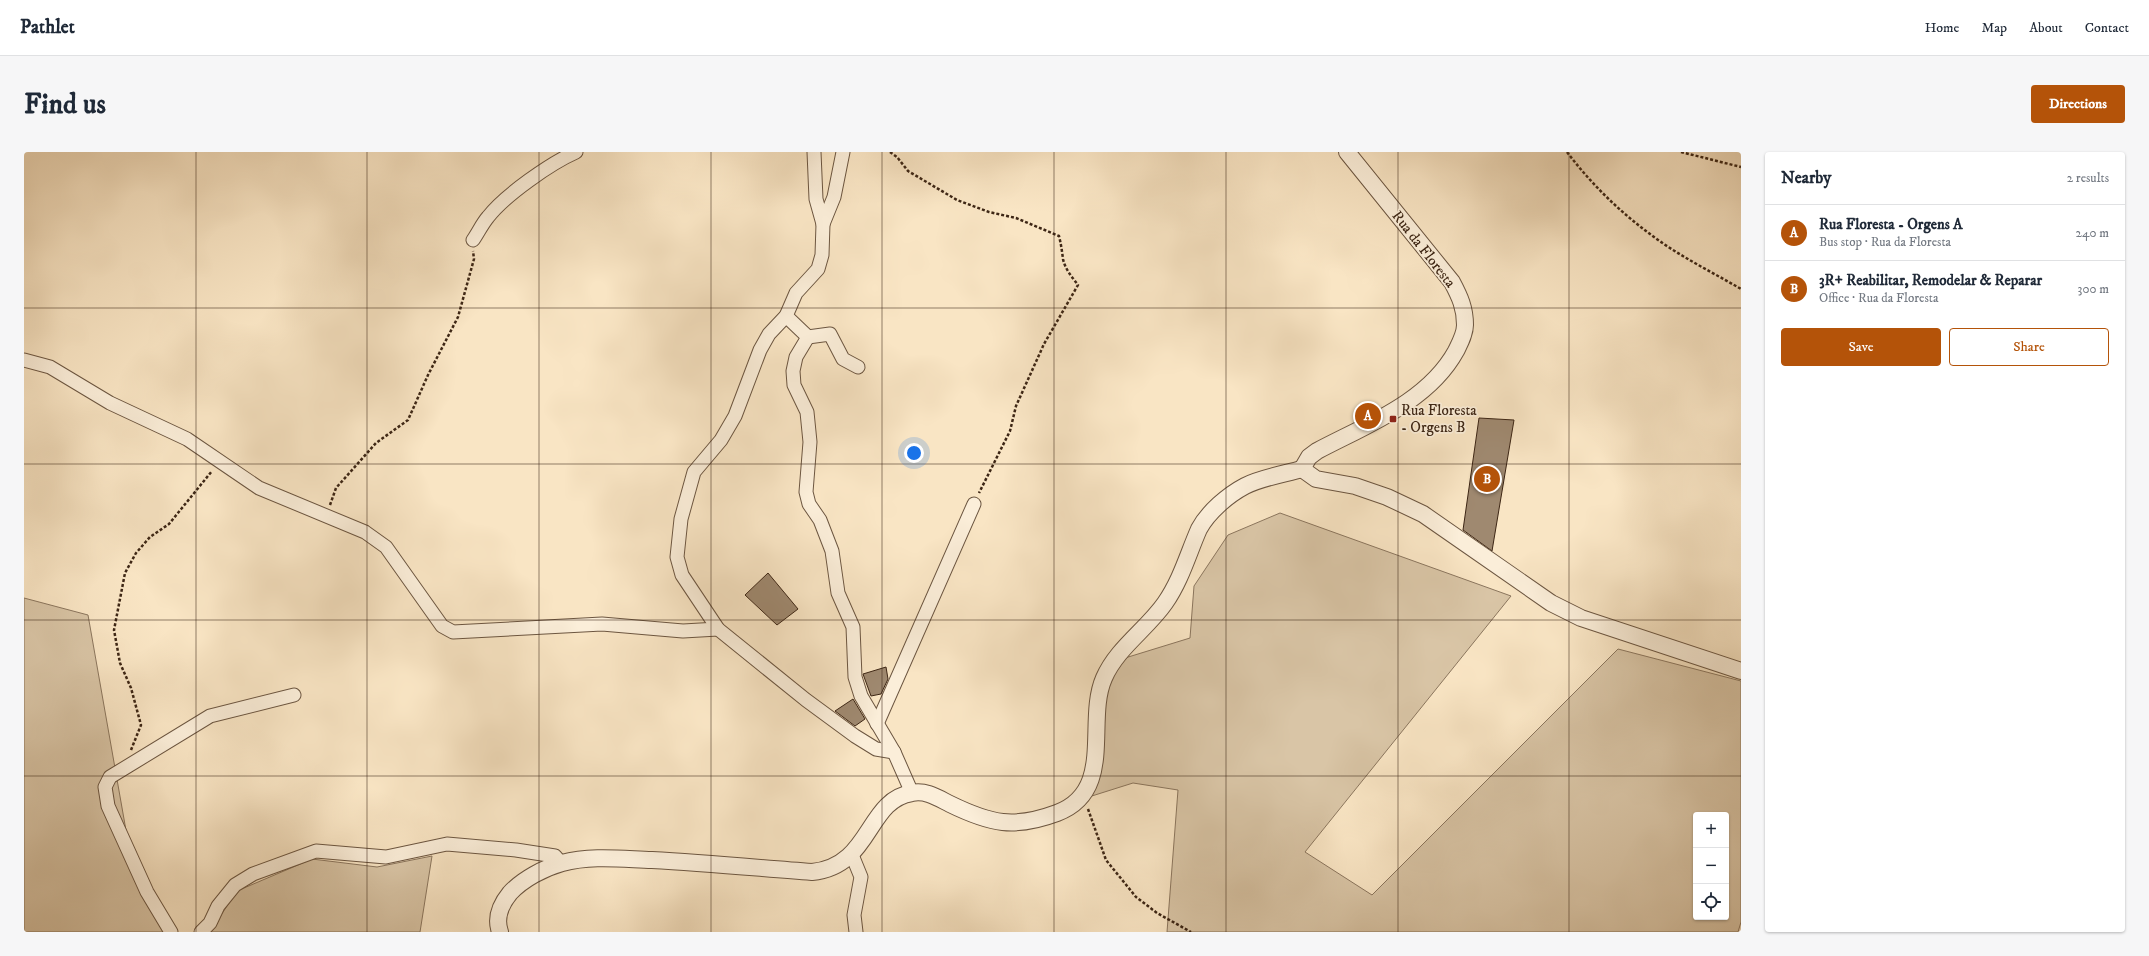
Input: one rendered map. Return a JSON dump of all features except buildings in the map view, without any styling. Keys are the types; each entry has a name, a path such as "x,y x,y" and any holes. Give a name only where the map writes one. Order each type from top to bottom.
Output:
{"street":[{"path":"473,240 488,216 503,202 556,161 576,152"},
{"path":"814,152 816,199 823,224 822,255 818,269 796,292 786,316 769,334 760,350 735,416 721,440 694,472 681,520 677,558 682,575 718,628 806,700 855,736 876,750 894,752"},
{"path":"823,224 834,198 843,152"},
{"name":"Rua da Floresta","path":"1302,469 1309,457 1317,451 1405,404 1429,384 1449,364 1462,340 1466,327 1464,305 1452,282 1347,152"},
{"path":"786,316 808,337"},
{"path":"808,337 830,334 843,359 858,367"},
{"path":"808,337 796,357 792,371 794,385 807,412 810,442 806,492 809,504 820,520 832,551 838,593 852,627 855,677 861,696 894,752 912,793"},
{"path":"24,360 50,368 110,403 187,440 259,488 365,532 386,547 442,626 453,632 602,624 683,631 718,628"},
{"path":"500,932 498,914 508,895 530,877 561,863 596,857 812,872 827,871 852,855 884,808 896,798 912,793 927,793 977,817 1001,823 1025,823 1059,812 1083,794 1094,768 1099,700 1104,679 1112,662 1164,604 1178,582 1200,528 1214,509 1245,486 1302,469 1316,479 1355,486 1387,497 1422,514 1551,603 1581,618 1741,671"},
{"path":"877,724 974,504"},
{"path":"171,932 147,892 108,806 105,787 110,777 210,716 294,695"},
{"path":"201,932 210,923 218,906 235,885 252,874 316,851 386,857 448,844 516,850 555,856 561,863"},
{"path":"852,855 861,877 854,915 856,932"},
{"path":"845,932 854,915"}],"path":[{"path":"890,152 897,157 908,171 957,200 988,212 1016,218 1059,236 1062,246 1063,260 1069,273 1078,285 1044,344 1016,406 1010,431 974,504"},
{"path":"1567,152 1586,177 1617,208 1655,238 1741,289"},
{"path":"1680,152 1741,167"},
{"path":"326,516 336,488 376,443 408,420 428,375 458,317 474,259 473,240"},
{"path":"129,753 140,726 131,688 120,663 114,630 125,573 136,553 150,537 169,524 220,462"},
{"path":"1083,794 1106,860 1136,897 1158,913 1191,932"}],"shaded area":[{"path":"1280,513 1511,596 1305,852 1372,895 1618,649 1741,681 1741,922 1738,932 1167,932 1178,790 1133,783 1076,801 1083,794 1112,662 1190,638 1194,586 1228,535"},
{"path":"24,598 88,615 133,870 169,932 24,932"},
{"path":"432,856 420,932 206,932 217,921 237,891 312,859 377,867"}],"place":[{"name":"Rua Floresta - Orgens A","path":"1368,416"},
{"name":"Rua Floresta - Orgens B","path":"1393,419"},
{"name":"3R+ Reabilitar, Remodelar & Reparar","path":"1487,479"}]}
